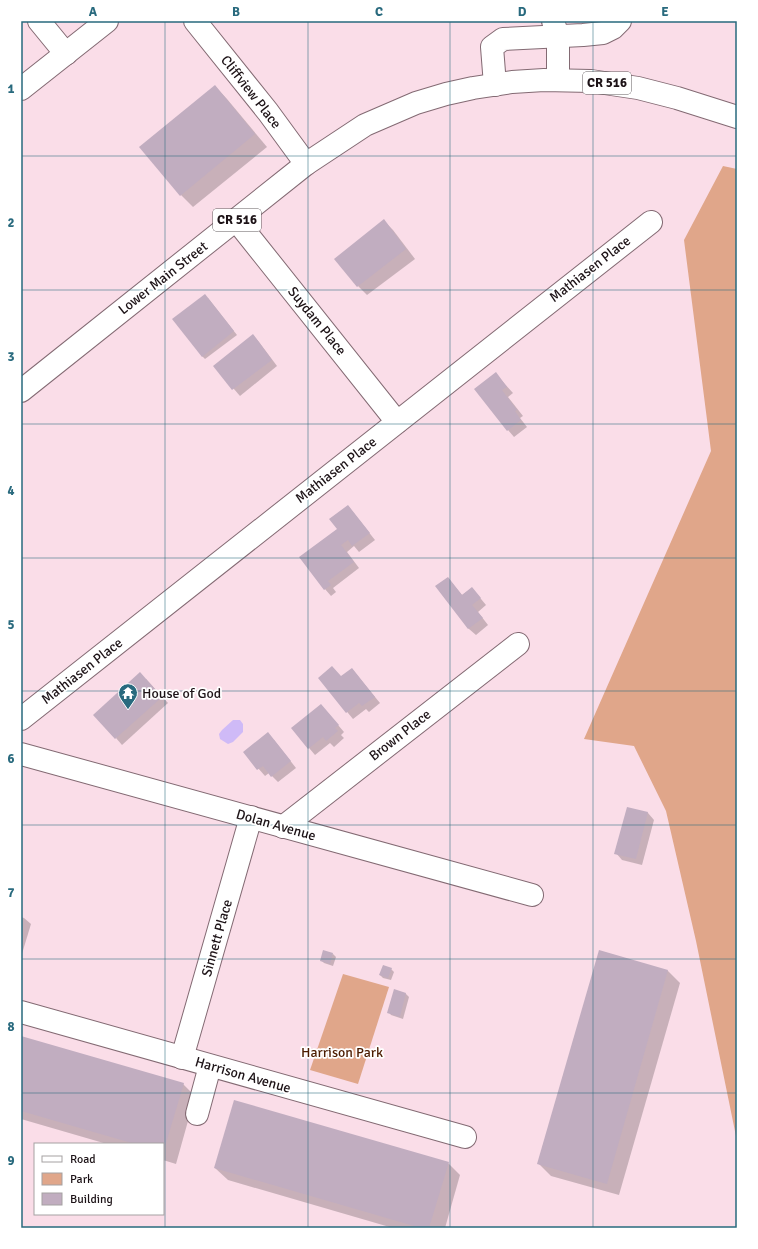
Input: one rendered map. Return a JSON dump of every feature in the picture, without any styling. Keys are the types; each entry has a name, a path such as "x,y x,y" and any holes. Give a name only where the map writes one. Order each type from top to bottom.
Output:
{"street":[{"path":"39,21 66,54"},
{"path":"21,89 107,21"},
{"name":"Cliffview Place","path":"195,21 268,112 306,164"},
{"path":"495,85 492,47 503,39 556,29 603,33 613,28 620,21"},
{"path":"556,29 558,80"},
{"name":"Lower Main Street","path":"21,391 306,164 365,125 416,103 446,94 495,85 536,80 591,81 638,88 677,98 737,117"},
{"name":"Suydam Place","path":"236,220 397,422"},
{"name":"Mathiasen Place","path":"21,719 651,222"},
{"name":"Brown Place","path":"283,827 518,644"},
{"name":"Dolan Avenue","path":"21,754 532,896"},
{"name":"Sinnett Place","path":"182,1058 251,817"},
{"name":"Harrison Avenue","path":"21,1012 465,1137"},
{"path":"197,1114 210,1066"}],"green space":[{"path":"723,166 737,169 737,1141 696,941 666,811 634,746 584,739 711,451 684,240"},
{"name":"Harrison Park","path":"343,974 389,987 358,1084 310,1070"}],"shaded area":[{"path":"233,720 240,720 243,724 243,732 233,742 228,744 220,739 219,734"}],"building":[{"path":"215,85 255,134 180,196 139,147"},
{"path":"384,219 406,249 357,287 334,259"},
{"path":"205,294 234,331 202,357 172,319"},
{"path":"253,334 272,360 232,390 213,366"},
{"path":"496,372 507,387 502,390 517,410 515,411 521,420 507,431 474,389"},
{"path":"348,505 370,533 352,546 348,540 341,545 354,562 328,581 331,585 324,590 299,557 337,529 329,519"},
{"path":"448,577 462,595 472,587 481,598 472,605 483,618 468,629 435,586"},
{"path":"332,666 341,676 352,668 375,697 362,706 359,703 346,713 318,678"},
{"path":"140,672 162,697 115,739 93,715"},
{"path":"321,704 339,725 335,728 338,731 326,741 323,737 308,749 291,728"},
{"path":"268,732 291,761 271,777 263,766 257,770 243,752"},
{"path":"627,807 648,812 636,859 614,854"},
{"path":"323,950 333,953 330,964 320,961"},
{"path":"599,950 668,970 607,1184 537,1164"},
{"path":"383,965 392,968 388,978 379,975"},
{"path":"394,989 406,993 400,1017 387,1013"},
{"path":"21,1036 184,1083 164,1150 164,1143 132,1143 21,1111"},
{"path":"234,1100 449,1162 429,1228 421,1228 214,1168"}],"place":[{"name":"House of God","path":"128,710"}]}
